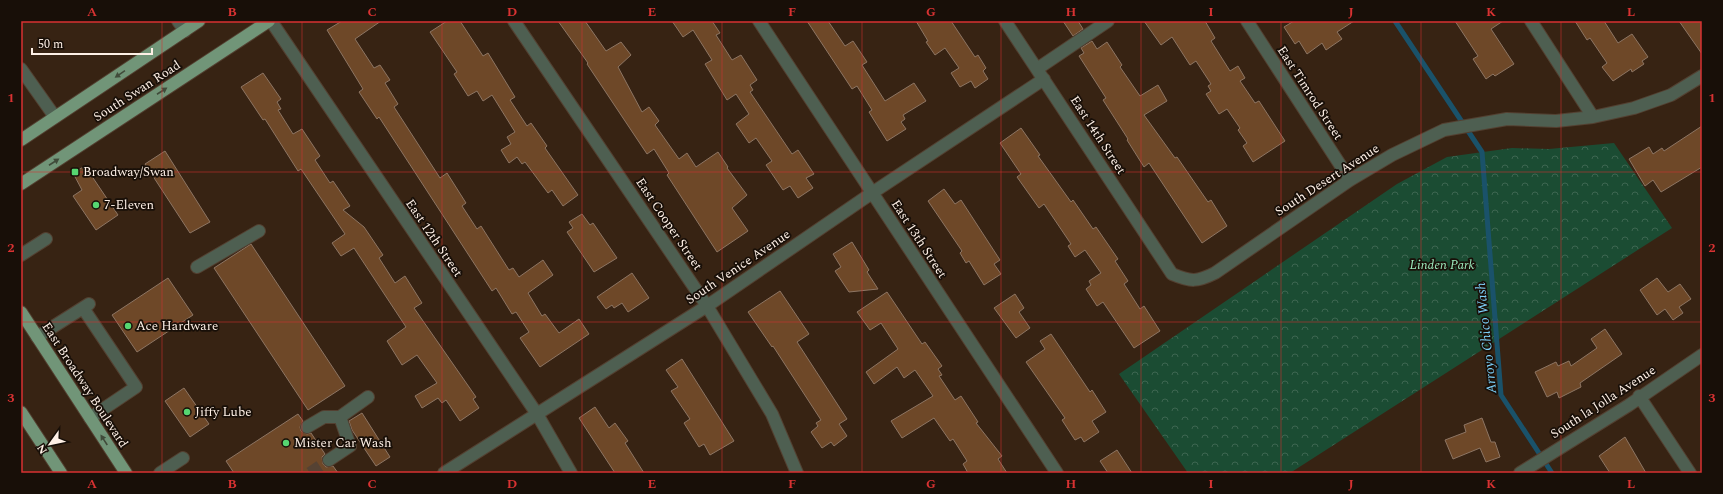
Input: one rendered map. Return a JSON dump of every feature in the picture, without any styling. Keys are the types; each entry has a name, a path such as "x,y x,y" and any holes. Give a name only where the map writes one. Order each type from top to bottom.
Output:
{"main road":[{"name":"South Swan Road","path":"21,140 55,118 181,26 199,21"},
{"name":"South Swan Road","path":"21,184 270,21"},
{"name":"East Broadway Boulevard","path":"21,312 126,473"},
{"path":"21,412 61,473"}],"street":[{"name":"East 12th Street","path":"270,21 537,414 571,473"},
{"name":"East Cooper Street","path":"514,21 707,306 772,414 798,473"},
{"name":"East 13th Street","path":"758,21 1057,473"},
{"name":"East 14th Street","path":"1005,21 1166,265"},
{"name":"South Venice Avenue","path":"444,473 707,306 872,193 1041,74 1108,21"},
{"name":"East Timrod Street","path":"1247,21 1350,180"},
{"path":"1531,21 1593,117"},
{"path":"21,69 55,118"},
{"name":"South Desert Avenue","path":"1166,265 1172,274 1184,279 1199,280 1215,273 1350,180 1392,155 1444,130 1507,120 1556,121 1593,117 1634,108 1671,95 1702,76"},
{"path":"197,267 259,230"},
{"path":"21,255 46,239"},
{"path":"38,337 86,306 136,387 90,418"},
{"name":"South la Jolla Avenue","path":"1520,473 1628,405 1639,396 1702,355"},
{"path":"1639,396 1690,473"},
{"path":"307,427 324,417 340,417 368,397"},
{"path":"329,460 350,446 340,417"},
{"path":"160,473 183,458"}],"green space":[{"name":"Linden Park","path":"1614,143 1672,228 1290,473 1188,473 1119,374 1397,184 1447,157 1512,148 1549,149"}],"building":[{"path":"342,21 381,21 355,39 374,68 380,65 390,80 385,83 398,104 394,107 440,178 447,173 466,203 462,206 477,229 481,226 509,270 513,268 519,277 543,260 553,275 528,293 542,316 545,314 559,333 579,319 589,334 540,367 520,338 529,332 516,312 512,314 496,288 492,291 379,117 377,119 359,92 363,89 327,30"},
{"path":"447,21 460,21 483,56 488,53 515,97 510,100 527,126 531,123 547,146 545,148 578,195 563,206 552,190 548,193 525,162 522,164 517,157 509,163 501,150 511,144 507,137 515,132 492,95 483,101 477,91 468,96 454,74 457,72 430,32"},
{"path":"558,21 585,21 606,51 621,42 631,55 618,67 642,112 649,107 659,121 655,125 679,159 687,153 696,167 718,152 728,167 727,168 747,195 732,208 748,231 717,252 667,175 669,173 654,149 647,154 587,64 588,63"},
{"path":"672,21 712,21 720,33 716,35 732,60 741,55 757,80 750,85 753,90 750,92 792,154 798,150 814,174 806,178 813,188 798,198 790,186 783,190 766,165 772,161 756,138 749,143 736,124 749,114 736,94 727,100 705,64 712,60 693,30 683,37"},
{"path":"807,21 828,21 845,46 853,41 867,62 862,65 885,101 914,83 926,101 903,115 905,119 901,122 906,129 887,141 869,112 872,110 857,86 852,89"},
{"path":"916,21 951,21 975,57 978,55 986,68 983,71 988,79 975,88 971,81 960,87 951,73 959,68 945,48 935,55 926,42 928,41"},
{"path":"1063,21 1078,21 1083,29 1073,36"},
{"path":"1144,21 1205,21 1215,38 1211,41 1230,71 1238,66 1245,78 1240,81 1255,103 1259,101 1285,141 1253,162 1243,146 1247,143 1238,130 1240,128 1227,109 1219,114 1206,94 1211,91 1208,86 1211,84 1196,61 1190,65 1172,37 1161,45"},
{"path":"1294,21 1354,21 1337,32 1342,39 1326,50 1322,43 1307,54 1299,41 1295,44 1284,27"},
{"path":"1455,21 1503,21 1491,29 1514,64 1495,76 1493,74 1486,79 1473,59 1478,56"},
{"path":"1575,21 1604,21 1618,43 1632,34 1648,57 1642,61 1644,64 1632,72 1631,69 1613,81 1602,67 1607,63 1590,38 1587,40"},
{"path":"1679,21 1702,21 1702,54"},
{"path":"1092,41 1097,49 1107,42 1122,65 1120,67 1140,96 1158,85 1167,101 1144,115 1175,158 1177,157 1208,202 1211,200 1227,226 1202,243 1149,163 1144,167 1103,100 1106,98 1079,56 1084,53 1081,48"},
{"path":"263,73 281,99 277,102 281,109 278,110 293,134 302,129 320,156 315,160 330,183 333,181 350,206 343,210 364,227 383,255 379,258 395,283 405,276 422,303 414,308 476,397 473,399 479,408 460,421 446,400 442,403 438,398 422,408 415,396 437,383 417,355 402,365 387,341 406,327 354,248 341,256 332,243 345,234 301,169 298,171 265,119 263,120 241,87"},
{"path":"1702,126 1702,167 1661,192 1653,180 1645,186 1629,159 1649,147 1653,154 1662,148 1664,151"},
{"path":"1021,128 1040,155 1038,156 1071,202 1073,200 1093,229 1096,227 1118,259 1115,261 1128,281 1124,284 1140,309 1144,306 1160,331 1134,348 1103,302 1097,306 1086,289 1091,285 1089,281 1101,273 1085,250 1075,257 1068,246 1071,244 1044,204 1039,208 1017,177 1021,174 1000,143"},
{"path":"165,151 210,222 190,233 145,164"},
{"name":"7-Eleven","path":"85,166 118,215 96,230 73,196 82,190 73,173"},
{"path":"944,189 955,204 961,200 1000,260 994,264 1001,274 984,285 969,261 966,263 960,253 962,251 928,201"},
{"path":"582,214 590,225 593,223 617,258 594,272 567,232 573,228 569,222"},
{"path":"852,242 869,270 867,272 878,289 849,292 835,271 841,267 833,254"},
{"path":"251,244 345,386 308,410 214,268"},
{"path":"632,273 649,298 628,312 622,303 614,308 612,305 606,309 597,297"},
{"path":"168,278 193,315 137,352 112,315"},
{"path":"1657,278 1668,292 1680,284 1691,299 1679,307 1683,313 1673,320 1665,309 1657,315 1640,290"},
{"path":"780,291 809,334 797,342 847,419 839,424 847,436 834,446 831,442 822,448 811,432 818,426 816,423 821,420 773,346 772,347 748,312"},
{"path":"887,292 922,344 925,342 942,366 938,369 942,375 939,376 955,400 961,396 978,422 976,423 1002,456 998,459 1007,473 968,473 963,464 967,461 953,439 950,441 934,418 902,438 891,421 933,396 915,370 904,378 897,367 874,384 866,372 898,349 881,323 870,330 857,312"},
{"path":"1015,294 1024,308 1019,312 1030,328 1016,338 994,308"},
{"path":"1605,329 1622,354 1580,383 1581,387 1559,398 1557,392 1547,397 1535,372 1556,362 1558,366 1569,361 1571,366 1597,348 1591,339"},
{"path":"1051,334 1090,392 1092,390 1106,412 1092,421 1099,432 1084,442 1081,437 1075,440 1062,420 1065,418 1026,362 1045,349 1040,341"},
{"path":"682,359 734,441 710,455 704,444 699,447 684,423 690,419 671,391 678,387 666,370"},
{"name":"Jiffy Lube","path":"184,388 209,424 190,437 165,401"},
{"path":"595,407 609,428 615,423 628,441 625,443 644,473 615,473 579,418"},
{"path":"362,413 390,457 376,466 352,430 349,421"},
{"name":"Mister Car Wash","path":"298,414 303,421 300,427 301,431 307,434 311,433 325,454 322,457 323,464 326,467 333,466 338,473 234,473 226,461"},
{"path":"1482,418 1491,442 1495,442 1500,457 1486,462 1480,448 1453,459 1445,440 1466,432 1464,425"},
{"path":"1625,437 1646,473 1610,473 1599,456"},
{"path":"1117,450 1132,473 1108,473 1100,461"}],"waterway":[{"name":"Arroyo Chico Wash","path":"1395,21 1482,152 1501,395 1552,473"}],"tunnel":[{"path":"310,473 329,460"}],"place":[{"name":"Broadway/Swan","path":"75,172"},
{"name":"7-Eleven","path":"96,205"},
{"name":"Ace Hardware","path":"128,326"},
{"name":"Jiffy Lube","path":"187,412"},
{"name":"Mister Car Wash","path":"286,443"}]}
